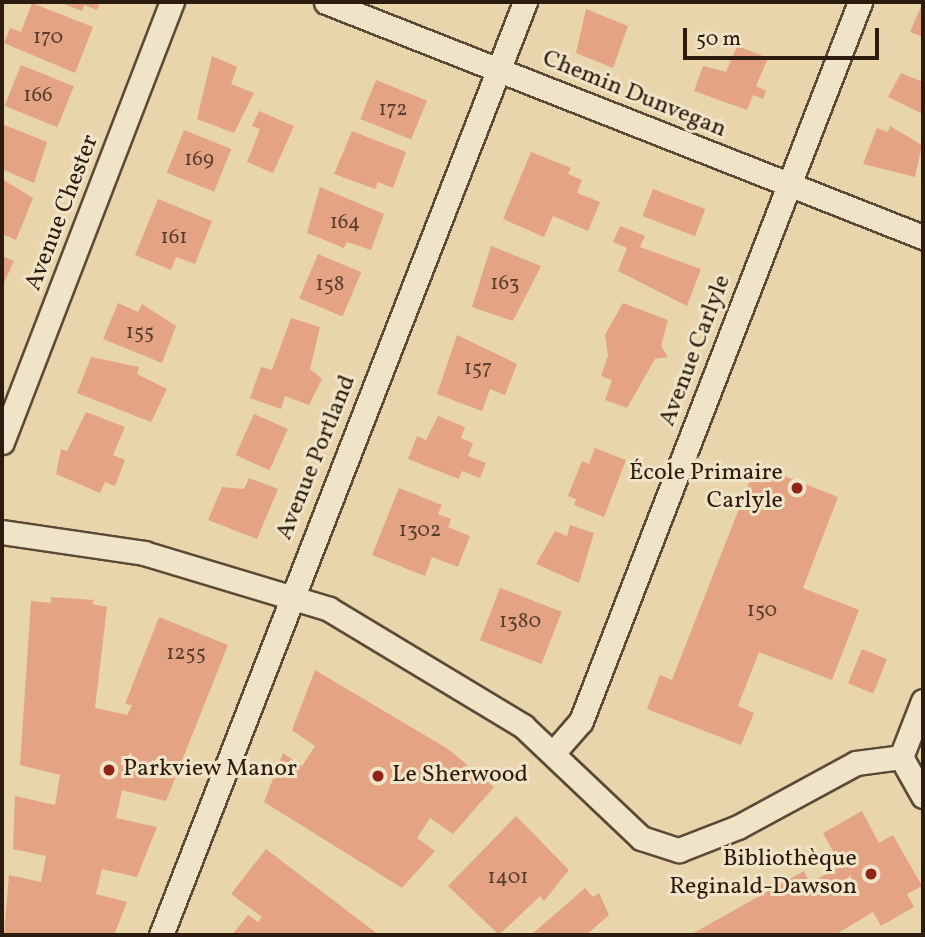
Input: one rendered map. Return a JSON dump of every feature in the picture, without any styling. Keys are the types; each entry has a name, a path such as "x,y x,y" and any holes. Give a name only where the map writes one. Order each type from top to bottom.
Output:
{"street":[{"name":"Avenue Chester","path":"2,442 172,2"},
{"name":"Chemin Dunvegan","path":"326,2 923,237"},
{"name":"Avenue Portland","path":"161,935 291,595 525,2"},
{"name":"Avenue Carlyle","path":"554,752 581,720 860,2"},
{"path":"2,532 144,554 291,595 429,664 554,752 641,838 679,850 738,827 856,763 901,757"},
{"path":"901,757 923,701"},
{"path":"901,757 923,796"}],"building":[{"path":"59,2 100,2 97,10 84,5 82,11"},
{"path":"923,2 923,37 910,32"},
{"path":"32,3 93,27 75,73 4,43 10,28 21,32"},
{"path":"586,9 628,26 613,68 576,53"},
{"path":"737,46 768,58 756,86 766,91 763,99 753,95 747,110 694,91 703,66 726,72"},
{"path":"212,56 237,67 231,84 254,93 234,133 197,119"},
{"path":"21,65 74,86 57,127 5,106"},
{"path":"901,73 923,82 923,114 888,97"},
{"path":"376,80 427,101 411,140 360,119"},
{"path":"259,111 294,126 273,173 247,162 260,129 252,126"},
{"path":"2,124 47,142 34,183 2,169"},
{"path":"890,126 922,145 915,177 863,164 877,128 888,132"},
{"path":"184,130 231,149 214,192 167,173"},
{"path":"352,131 406,152 393,188 378,182 375,189 334,174"},
{"path":"531,152 571,168 568,174 582,180 577,193 600,202 588,231 553,216 544,237 503,219"},
{"path":"2,179 33,198 16,240 2,234"},
{"path":"320,187 384,214 371,250 347,242 344,248 307,233"},
{"path":"653,189 705,209 695,236 643,216"},
{"path":"158,199 212,221 195,264 176,257 171,270 135,255"},
{"path":"620,226 645,236 640,247 701,269 687,306 618,271 627,248 613,242"},
{"path":"491,246 541,266 513,321 472,307"},
{"path":"318,254 361,272 343,317 299,298"},
{"path":"2,256 14,261 4,283 2,282"},
{"path":"118,303 138,312 142,304 176,326 162,363 103,339"},
{"path":"623,303 668,320 661,346 668,357 655,359 627,408 605,400 612,380 601,376 608,356 605,335"},
{"path":"291,318 320,327 310,369 322,379 309,405 285,396 281,409 250,398 261,367 272,370"},
{"path":"457,335 517,364 505,395 490,389 482,411 437,394"},
{"path":"91,357 139,367 137,374 167,389 151,422 77,393"},
{"path":"86,412 125,427 113,455 125,460 115,486 105,482 100,493 56,474 61,449 67,451"},
{"path":"254,414 288,429 269,470 236,455"},
{"path":"438,416 465,427 461,438 473,443 468,456 486,463 480,478 462,471 459,479 408,459 417,436 426,440"},
{"path":"595,448 626,460 604,517 574,505 576,499 568,496 582,461 589,464"},
{"name":"École Primaire Carlyle","path":"756,465 838,497 803,588 859,610 832,680 759,652 738,706 754,713 741,745 647,709 660,675 672,680"},
{"path":"249,478 278,489 257,539 208,520 222,487 244,489"},
{"path":"399,488 442,505 438,514 451,519 448,527 470,536 458,567 432,557 425,576 372,555"},
{"path":"570,525 594,533 579,583 536,564 555,531 567,536"},
{"path":"500,588 562,612 542,664 480,640"},
{"name":"Parkview Manor","path":"51,597 94,600 92,604 107,607 95,708 127,715 132,705 125,704 159,617 228,645 166,801 122,790 116,818 157,827 137,877 102,869 96,894 127,902 114,935 4,935 9,875 41,882 46,856 13,849 15,796 55,805 60,775 20,765 31,601 51,603"},
{"path":"862,649 887,659 873,693 848,683"},
{"name":"Le Sherwood","path":"315,670 448,749 494,787 453,834 430,818 417,838 435,851 402,888 264,802 283,753 302,766 315,746 292,730"},
{"name":"Bibliothèque Reginald-Dawson","path":"862,811 879,843 893,835 922,886 907,894 914,907 881,926 873,912 835,935 690,935 804,871 810,883 841,866 823,833"},
{"path":"516,816 569,870 544,901 540,896 499,935 448,886"},
{"path":"266,849 379,935 232,935 248,915 258,922 262,917 231,894"},
{"path":"585,888 593,897 599,893 609,915 586,935 531,935"}],"place":[{"name":"École Primaire Carlyle","path":"797,488"},
{"name":"Parkview Manor","path":"109,770"},
{"name":"Le Sherwood","path":"378,776"},
{"name":"Bibliothèque Reginald-Dawson","path":"871,874"}]}
